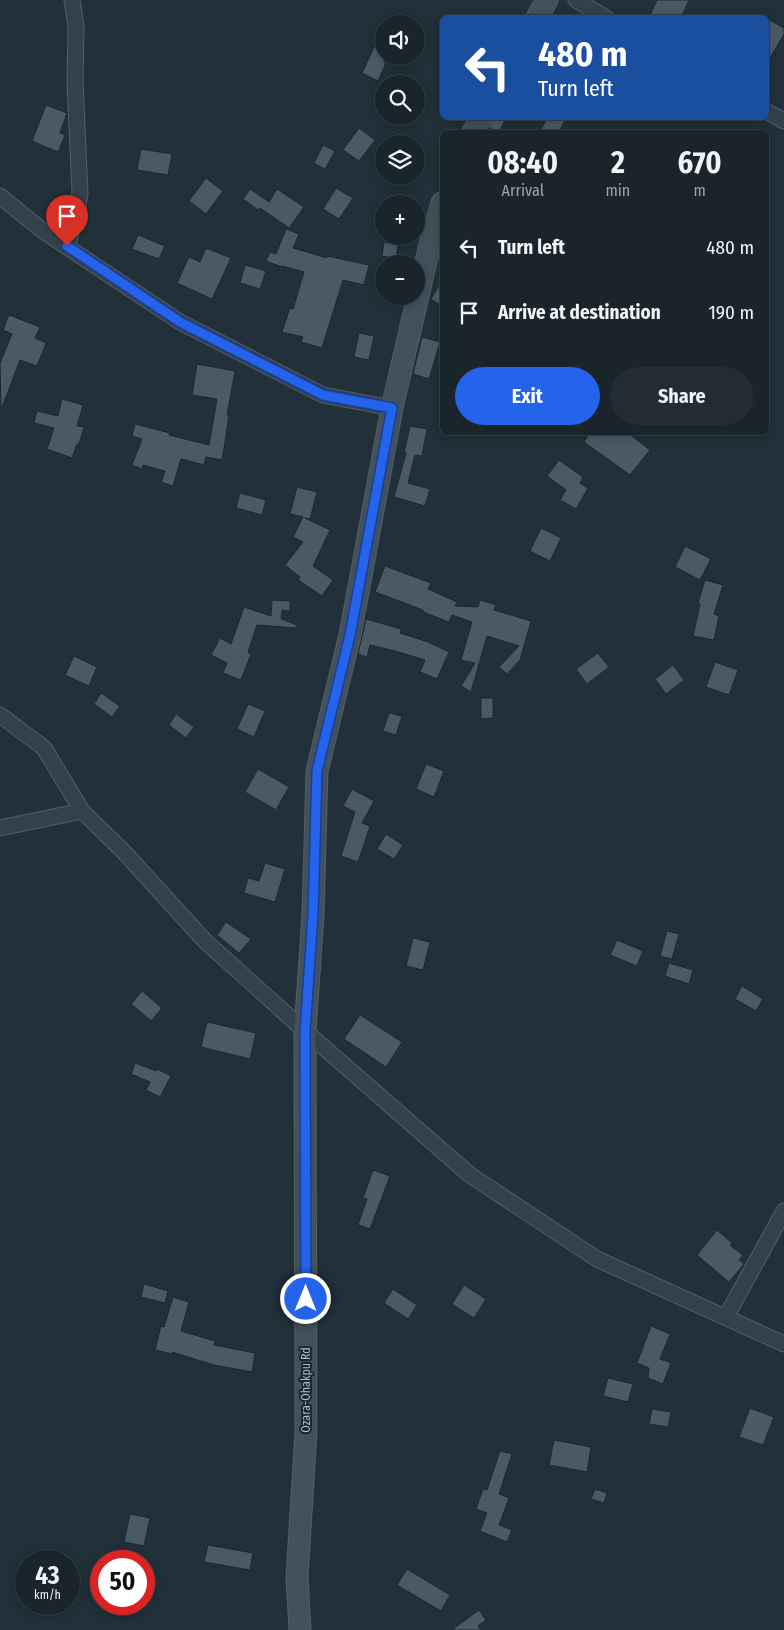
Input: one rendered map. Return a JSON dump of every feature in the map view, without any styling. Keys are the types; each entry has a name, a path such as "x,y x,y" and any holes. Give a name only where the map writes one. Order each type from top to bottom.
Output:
{"main road":[{"path":"539,15 547,0"},
{"name":"Ozara-Ohakpu Rd","path":"300,1630 297,1577 306,1432 305,1032 313,914 317,771 350,635 392,408 432,236 440,210"}],"street":[{"path":"67,246 77,213 80,194 75,82 76,27 72,0"},
{"path":"576,0 601,15"},
{"path":"769,113 784,121"},
{"path":"0,196 43,231 180,322 323,395 392,408"},
{"path":"0,715 44,748 82,811 123,851 205,941 305,1032 470,1175 597,1259 784,1344"},
{"path":"0,828 82,811"},
{"path":"726,1318 784,1211"}],"building":[{"path":"657,0 689,0 682,15 650,15"},
{"path":"769,20 784,28 784,34 769,60"},
{"path":"375,45 375,65 385,65 381,75 375,75 375,80 362,73"},
{"path":"46,105 67,113 60,133 65,135 58,152 32,141"},
{"path":"492,120 505,120 500,130 489,128"},
{"path":"546,120 565,120 560,130 541,130"},
{"path":"359,128 375,140 359,161 343,150"},
{"path":"323,145 335,151 325,169 314,163"},
{"path":"141,149 172,154 168,175 137,170"},
{"path":"206,178 223,191 206,214 189,201"},
{"path":"336,188 353,198 339,219 323,209"},
{"path":"250,189 269,202 277,189 304,207 289,228 243,199"},
{"path":"286,229 299,234 293,248 327,258 327,256 369,265 364,285 343,280 322,348 301,342 303,337 282,332 290,308 293,309 304,272 266,261 270,252 276,254"},
{"path":"138,235 165,246 159,259 132,249"},
{"path":"384,245 398,245 396,255 382,255"},
{"path":"206,248 231,258 212,299 177,283 189,257 200,262"},
{"path":"245,265 266,271 260,289 240,283"},
{"path":"440,283 440,305 431,299"},
{"path":"9,315 40,327 35,338 46,343 37,366 20,360 1,410 0,363 12,334 3,330"},
{"path":"359,333 374,336 369,360 354,357"},
{"path":"422,337 440,342 429,379 413,374"},
{"path":"197,364 235,371 227,415 229,415 222,460 206,457 204,465 181,459 173,486 161,482 165,471 143,465 142,469 132,465 142,439 132,436 135,424 209,445 217,399 192,395"},
{"path":"62,399 83,405 77,426 84,427 72,458 47,449 54,428 34,423 37,411 58,416"},
{"path":"410,426 427,429 422,456 415,455 408,483 430,489 425,506 394,497 406,453 404,453"},
{"path":"588,435 631,435 650,450 630,475 584,442"},
{"path":"559,460 583,477 580,483 588,488 576,509 560,500 566,490 547,476"},
{"path":"297,487 317,492 310,519 305,518 330,530 313,566 333,580 322,596 298,580 300,577 285,565 303,542 293,537 303,517 290,514"},
{"path":"240,493 266,500 262,515 236,508"},
{"path":"541,528 561,538 550,561 530,551"},
{"path":"685,546 711,559 700,580 675,567"},
{"path":"385,566 431,583 428,589 457,602 455,606 478,607 480,600 496,605 494,610 531,621 520,660 507,674 499,667 519,646 487,636 471,692 461,686 475,663 461,660 472,622 452,615 449,622 375,592"},
{"path":"705,580 723,585 714,614 719,616 714,640 693,636 700,604 698,603"},
{"path":"272,600 290,601 290,611 282,610 281,619 297,625 296,628 257,625 248,652 251,654 241,680 223,673 227,663 211,655 220,638 231,644 244,607 271,616"},
{"path":"366,619 401,629 400,633 428,642 449,652 437,679 420,672 425,660 370,645 367,657 358,654"},
{"path":"598,653 609,667 587,684 576,669"},
{"path":"74,656 97,667 89,686 65,675"},
{"path":"715,662 738,670 729,695 706,687"},
{"path":"673,665 684,680 666,694 655,679"},
{"path":"101,693 120,706 112,717 94,704"},
{"path":"481,698 493,698 493,718 481,719"},
{"path":"248,704 265,711 254,737 237,729"},
{"path":"389,713 402,716 396,735 383,731"},
{"path":"176,714 194,727 186,738 169,725"},
{"path":"426,764 444,771 434,797 416,789"},
{"path":"258,769 289,787 276,810 245,792"},
{"path":"352,789 374,801 362,823 370,826 358,862 341,856 355,812 343,806"},
{"path":"386,834 403,845 394,859 377,849"},
{"path":"265,863 285,869 275,902 244,893 248,878 259,881"},
{"path":"226,922 251,939 239,953 217,935"},
{"path":"667,931 679,934 672,959 660,956"},
{"path":"413,938 430,942 423,970 406,966"},
{"path":"617,940 643,951 637,966 610,955"},
{"path":"669,963 693,970 689,984 665,976"},
{"path":"742,986 763,999 756,1011 735,999"},
{"path":"142,991 162,1008 151,1021 131,1004"},
{"path":"360,1015 402,1042 386,1067 344,1039"},
{"path":"207,1022 256,1033 250,1059 201,1047"},
{"path":"135,1063 156,1071 157,1069 171,1076 160,1097 146,1090 150,1082 131,1074"},
{"path":"373,1170 390,1176 370,1229 358,1225 367,1199 363,1198"},
{"path":"717,1230 732,1243 730,1245 743,1255 739,1260 744,1264 729,1282 697,1255"},
{"path":"144,1284 168,1291 165,1303 141,1297"},
{"path":"464,1285 486,1299 474,1318 452,1304"},
{"path":"393,1289 417,1305 408,1319 384,1303"},
{"path":"173,1297 189,1302 181,1331 215,1341 214,1345 255,1353 252,1372 214,1365 172,1352 172,1354 155,1350 161,1326 164,1327"},
{"path":"651,1326 670,1334 660,1359 671,1363 663,1384 648,1378 649,1368 637,1363"},
{"path":"608,1378 633,1384 628,1402 603,1396"},
{"path":"750,1408 774,1417 763,1445 739,1437"},
{"path":"652,1409 671,1412 668,1427 649,1424"},
{"path":"554,1440 591,1447 587,1472 549,1465"},
{"path":"500,1451 512,1454 499,1494 509,1498 499,1525 512,1530 507,1542 480,1531 487,1513 476,1509 483,1489 487,1490"},
{"path":"595,1489 607,1493 604,1503 591,1499"},
{"path":"130,1514 150,1518 144,1546 124,1542"},
{"path":"208,1545 253,1553 250,1570 204,1562"},
{"path":"407,1569 450,1595 441,1611 397,1585"},
{"path":"479,1610 486,1620 478,1626 481,1630 452,1630"}],"route":[{"path":"67,246 180,322 323,395 392,408 350,635 317,771 313,914 305,1032 306,1299"}]}
